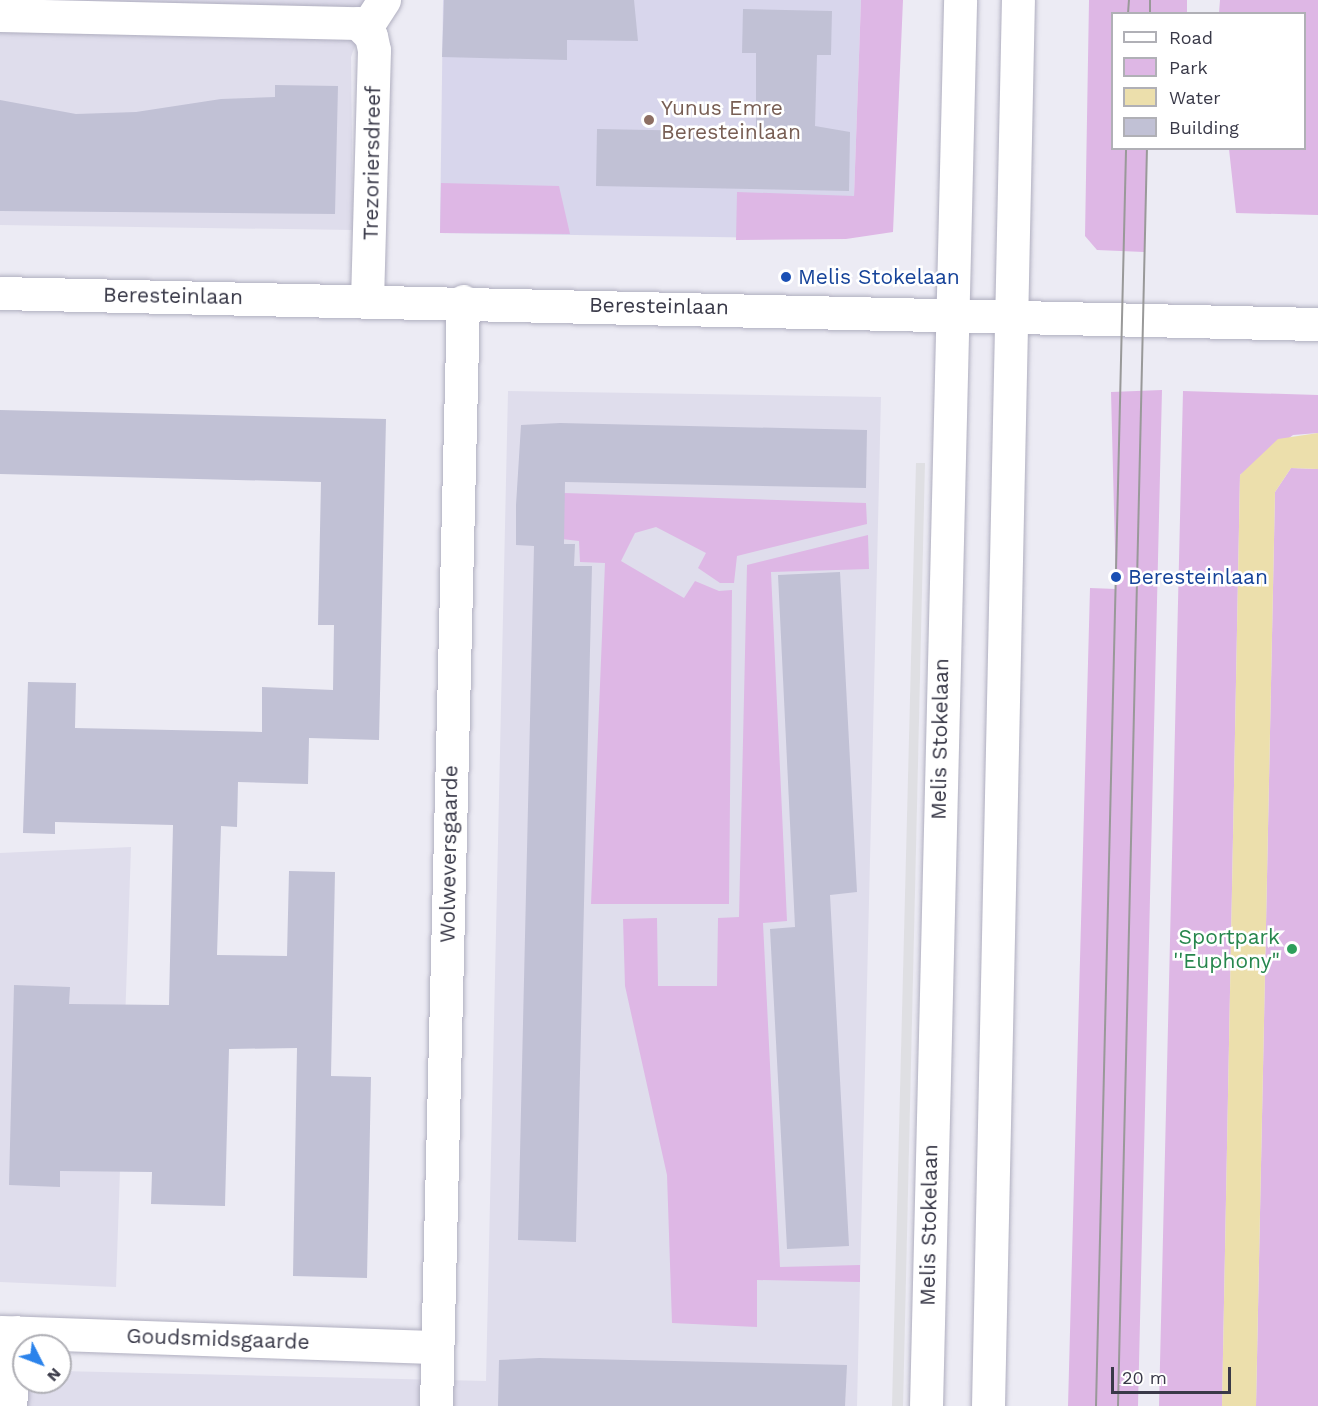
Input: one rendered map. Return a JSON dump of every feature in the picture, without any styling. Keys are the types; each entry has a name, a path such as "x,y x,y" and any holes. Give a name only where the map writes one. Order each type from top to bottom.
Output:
{"street":[{"path":"0,15 121,9 350,20 365,28 384,0"},
{"name":"Melis Stokelaan","path":"926,1406 949,314 960,0"},
{"path":"988,1406 1018,0"},
{"name":"Trezoriersdreef","path":"365,28 374,50 367,299"},
{"name":"Beresteinlaan","path":"0,293 367,299 949,314 1011,318 1318,324"},
{"name":"Wolweversgaarde","path":"436,1406 463,302"},
{"path":"8,1332 10,1406"},
{"name":"Goudsmidsgaarde","path":"8,1332 437,1347"}],"shaded area":[{"path":"0,0 372,0 351,57 353,230 0,225"},
{"name":"Yunus Emre Beresteinlaan","path":"443,0 861,0 854,196 846,239 440,233"},
{"path":"508,391 881,397 857,1406 0,1406 12,1394 72,1394 72,1371 486,1381"},
{"path":"916,463 925,463 903,1406 892,1406"},
{"path":"131,847 116,1287 0,1282 0,853"}],"green space":[{"path":"861,0 903,0 893,232 846,239 736,240 737,192 854,196"},
{"path":"1089,0 1187,0 1187,12 1111,12 1111,150 1147,150 1144,252 1097,250 1085,236"},
{"path":"1220,0 1318,0 1318,215 1236,213 1229,150 1306,150 1306,12 1219,12"},
{"path":"441,183 559,186 570,234 440,233"},
{"path":"1162,390 1138,1406 1068,1406 1090,588 1116,589 1111,392"},
{"path":"1183,391 1318,395 1318,433 1293,435 1240,475 1222,1406 1159,1406"},
{"name":"Sportpark ''Euphony\"","path":"1291,468 1318,469 1318,1406 1256,1406 1275,492"},
{"path":"564,493 866,503 867,524 737,556 734,583 720,583 698,568 706,553 656,527 635,533 621,561 684,598 695,581 719,591 732,590 729,904 591,904 605,563 580,562 579,541 562,539"},
{"path":"868,535 869,569 771,572 787,921 763,923 780,1267 860,1265 860,1282 757,1280 757,1327 672,1323 667,1175 625,986 623,919 657,918 658,986 717,986 718,918 739,917 747,565"}],"water":[{"path":"1318,433 1318,469 1291,468 1275,492 1256,1406 1222,1406 1240,475 1278,439"}],"building":[{"path":"444,0 634,0 638,41 567,40 567,60 442,57"},
{"path":"743,9 832,11 831,55 817,55 815,126 850,132 849,191 596,186 597,129 756,132 756,53 742,53"},
{"path":"275,85 338,86 335,214 0,211 0,100 76,114 136,112 221,99 275,97"},
{"path":"0,410 386,419 379,740 309,738 308,784 238,782 237,827 221,826 217,955 287,956 289,871 335,872 331,1076 371,1077 367,1278 293,1276 297,1048 229,1049 225,1206 151,1204 152,1172 60,1171 60,1187 9,1185 14,985 70,987 69,1004 169,1005 173,825 55,822 55,834 23,833 28,682 76,683 75,728 262,732 262,687 333,690 334,625 318,625 321,482 0,474"},
{"path":"560,423 867,430 866,488 565,482 564,544 575,544 574,566 592,566 576,1242 518,1240 534,546 516,545 516,505 521,425"},
{"path":"840,572 857,892 830,895 849,1246 787,1249 770,929 795,927 778,575"},
{"path":"539,1358 847,1365 845,1406 498,1406 499,1360"}],"tram line":[{"path":"1128,12 1129,0"},
{"path":"1150,0 1150,12"},
{"path":"1096,1406 1126,150"},
{"path":"1118,1406 1147,150"}],"place":[{"name":"Yunus Emre Beresteinlaan","path":"649,120"},
{"name":"Melis Stokelaan","path":"786,277"},
{"name":"Beresteinlaan","path":"1116,577"},
{"name":"Sportpark ''Euphony\"","path":"1292,949"}]}
